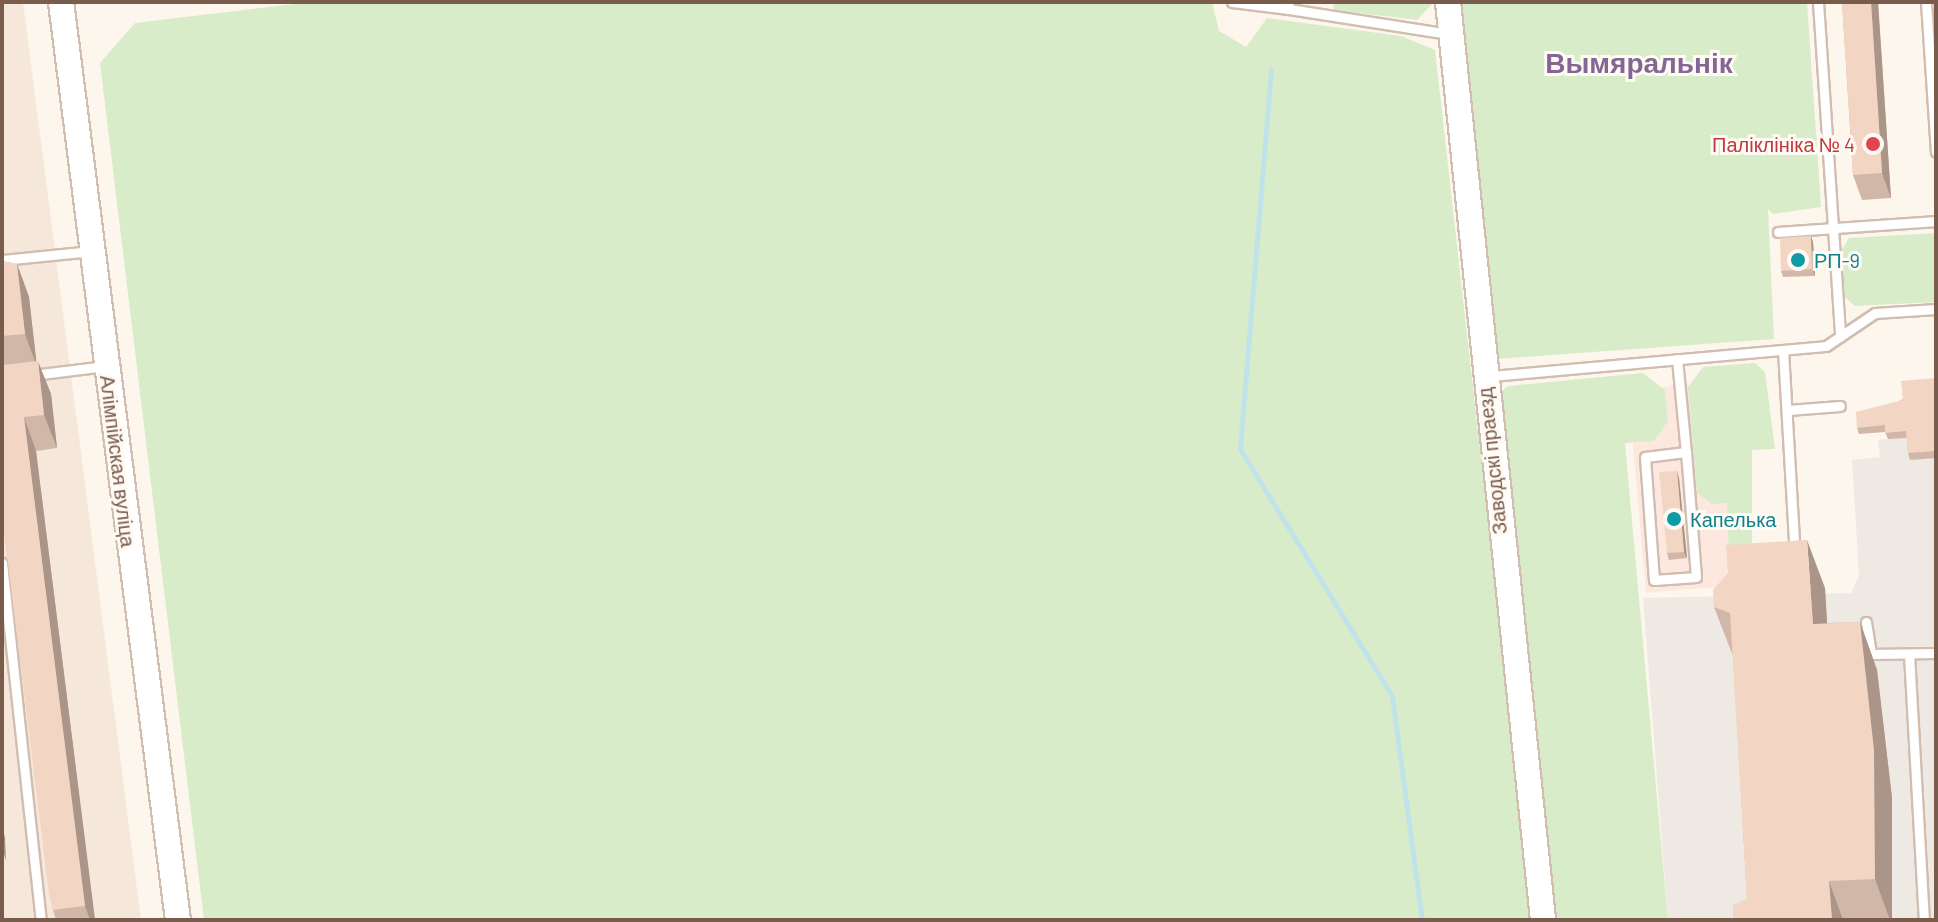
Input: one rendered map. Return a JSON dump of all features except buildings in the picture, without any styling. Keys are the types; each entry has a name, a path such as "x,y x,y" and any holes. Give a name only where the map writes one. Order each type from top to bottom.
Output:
{"street":[{"name":"Алімпійская вуліца","path":"61,2 90,251 178,920"},
{"name":"Заводскі праезд","path":"1448,2 1483,377 1543,920"}],"lane":[{"path":"1232,2 1289,5 1452,35"},
{"path":"1818,2 1840,336"},
{"path":"1926,2 1936,152"},
{"path":"1778,232 1936,221"},
{"path":"2,260 90,251"},
{"path":"1483,377 1826,346 1875,313 1936,309"},
{"path":"1783,350 1794,542"},
{"path":"1677,359 1686,452 1696,577 1654,580 1645,457 1686,452"},
{"path":"14,378 105,366"},
{"path":"1788,410 1840,406"},
{"path":"2,563 41,920"},
{"path":"1866,622 1871,654 1936,653"},
{"path":"1909,654 1924,920"}],"shaded area":[{"path":"2,2 23,2 141,920 2,920"},
{"path":"1731,381 1749,584 1646,593 1628,390"},
{"path":"1936,385 1936,920 1668,920 1643,598 1851,593 1859,576 1852,460 1880,457 1878,440 1888,439 1905,406"}],"green space":[{"path":"311,2 1212,2 1219,31 1246,47 1267,18 1401,36 1435,50 1533,920 204,920 100,63 135,23"},
{"path":"1333,2 1434,2 1417,20 1334,10"},
{"path":"1455,2 1807,2 1821,207 1773,214 1768,209 1774,339 1496,359"},
{"path":"1936,233 1936,302 1855,306 1845,297 1841,251 1849,238"},
{"path":"1755,363 1765,372 1775,449 1752,450 1752,579 1730,580 1727,503 1712,504 1697,493 1688,387 1703,367"},
{"path":"1643,373 1665,390 1668,421 1654,441 1625,443 1668,920 1553,920 1499,393 1508,386"}],"waterway":[{"path":"1271,70 1240,449 1392,696 1422,920"}],"place":[{"name":"Паліклініка № 4","path":"1873,144"},
{"name":"РП-9","path":"1798,260"},
{"name":"Капелька","path":"1674,519"}],"district":[{"name":"Вымяральнік","path":"1639,62"}]}
